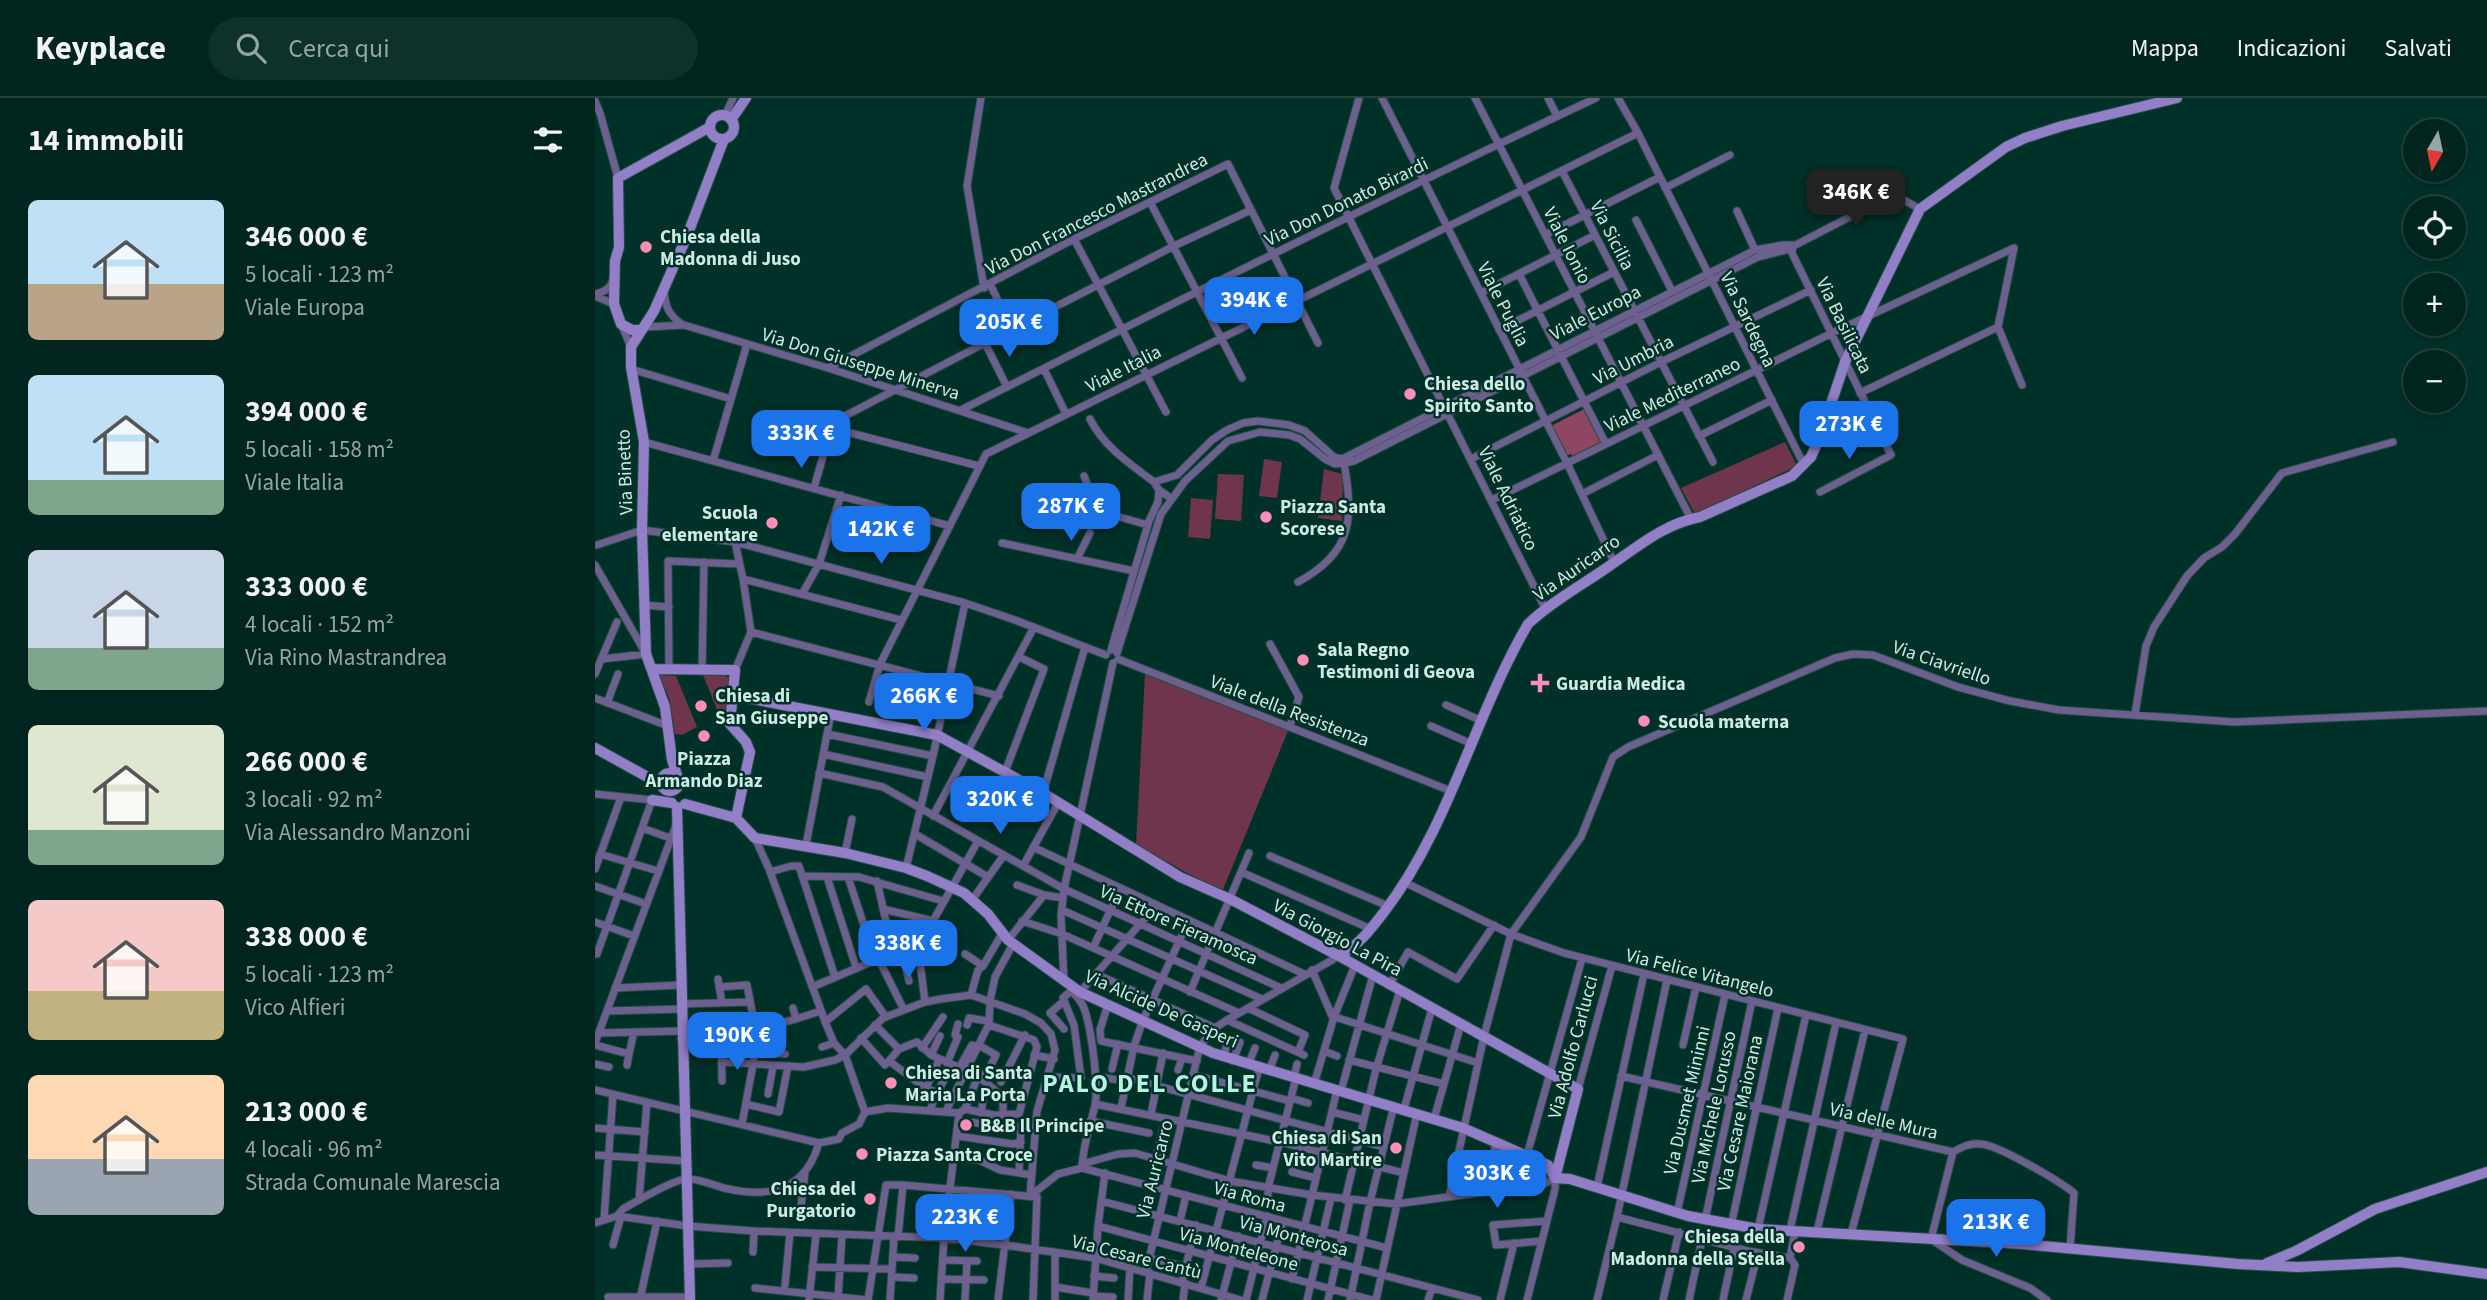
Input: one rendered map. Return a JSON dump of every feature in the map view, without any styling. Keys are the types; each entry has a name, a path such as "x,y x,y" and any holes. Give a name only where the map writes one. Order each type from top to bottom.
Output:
{"street":[{"path":"710,127 715,136 725,139 734,130 728,118 733,98"},
{"path":"618,177 710,127 715,118 728,118 746,98"},
{"path":"981,98 967,186 987,286 1012,329 1251,210 1318,343"},
{"name":"Viale Adriatico","path":"1359,98 1334,188 1545,608"},
{"name":"Viale Puglia","path":"1383,98 1614,562"},
{"name":"Viale Ionio","path":"1475,98 1691,519"},
{"path":"1548,98 1557,116"},
{"name":"Via Don Donato Birardi","path":"961,410 1196,291 1596,98"},
{"path":"1618,98 1638,133"},
{"name":"Via Auricarro","path":"1147,1300 1149,1258 1184,1122 1200,1046 1215,1028 1354,947 1371,929 1406,883 1528,624 1545,608 1650,536 1792,476 1804,465 1821,434 1845,362 1920,209 2006,147 2025,138 2062,126 2177,98"},
{"path":"595,102 618,177 619,247 614,261 614,304 631,347"},
{"name":"Viale Italia","path":"869,702 880,664 986,454 1638,133"},
{"name":"Via Sardegna","path":"1638,133 1804,465"},
{"name":"Via Binetto","path":"652,669 646,654 643,606 644,442 631,369 631,347 665,285 725,139"},
{"path":"1665,188 1730,155"},
{"name":"Via Don Francesco Mastrandrea","path":"828,368 1074,239 1228,164 1251,210"},
{"name":"Via Sicilia","path":"1562,171 1713,462"},
{"path":"1545,235 1660,177"},
{"name":"Viale Europa","path":"1343,461 1559,353 1638,319 1758,257 1786,250 1886,198 1902,200 1920,209"},
{"path":"1150,202 1242,378"},
{"path":"1737,211 1755,250"},
{"path":"1636,220 1672,291"},
{"path":"1481,293 1595,235"},
{"path":"1074,239 1166,412"},
{"name":"Viale Europa","path":"1559,353 1594,330 1755,250 1793,245"},
{"name":"Via Basilicata","path":"1793,245 1793,253 1891,455 1820,492"},
{"name":"Viale Mediterraneo","path":"1492,500 1832,333 2014,248 1998,327"},
{"path":"1499,330 1614,272"},
{"path":"1519,274 1606,444"},
{"path":"595,295 611,286 615,276"},
{"path":"665,285 667,310 670,316 684,325"},
{"name":"Via Umbria","path":"1471,459 1661,362 1811,290"},
{"path":"595,295 614,304"},
{"path":"621,324 632,330 643,328"},
{"name":"Via Don Giuseppe Minerva","path":"643,328 684,325 894,388 1028,433"},
{"path":"1860,393 1998,327 2022,385"},
{"path":"814,488 831,428 841,418 894,388 985,343 1007,387"},
{"path":"713,461 747,344"},
{"path":"631,369 731,399"},
{"path":"1044,369 1066,414"},
{"path":"1699,436 1772,400"},
{"path":"1090,419 1091,403"},
{"path":"1076,410 1090,419 1107,446 1172,499"},
{"path":"1154,482 1170,478 1184,470 1212,440 1227,430 1243,423 1258,421 1289,425 1305,431 1334,457 1343,461"},
{"path":"831,428 979,466"},
{"path":"1113,656 1161,514 1182,486 1228,441 1260,432 1289,435 1300,439 1335,464 1343,461"},
{"path":"644,442 950,526"},
{"path":"2135,714 2146,646 2154,628 2187,576 2204,558 2222,547 2235,534 2282,473 2393,442"},
{"path":"1582,494 1658,455"},
{"path":"1298,582 1328,563 1339,547 1350,510 1343,461"},
{"path":"1084,476 1098,511 1147,525"},
{"path":"1170,478 1182,486"},
{"path":"1063,980 1064,889 1113,656 1147,525 1158,502 1159,490 1170,478"},
{"path":"802,594 819,564 841,495"},
{"path":"597,545 642,530"},
{"name":"Viale della Resistenza","path":"642,530 735,542 965,603 1113,656 1451,791"},
{"path":"1077,559 1090,533"},
{"path":"735,542 751,632 735,670 732,695 730,724 750,752 736,818"},
{"path":"1002,543 1133,571"},
{"path":"669,669 668,561 739,564"},
{"path":"702,670 704,562"},
{"path":"595,565 646,654 602,659"},
{"path":"743,579 901,620"},
{"path":"906,868 965,603"},
{"path":"643,606 669,607"},
{"path":"595,674 617,622"},
{"path":"933,816 1034,627"},
{"path":"751,632 999,696"},
{"path":"1270,645 1299,696 1290,726"},
{"path":"1043,793 1085,647"},
{"name":"Via Ciavriello","path":"1511,934 1581,837 1613,757 1628,747 1835,658 1853,654 1873,655 1958,687 2010,701 2059,710 2235,722 2487,711"},
{"path":"1005,772 1044,669 1019,657"},
{"path":"597,954 652,800 659,796 668,782 672,760 668,726 665,707 652,669 735,670"},
{"path":"607,702 618,674"},
{"name":"Via Giorgio La Pira","path":"732,695 937,735 1043,793 1180,877 1339,956 1578,1089"},
{"path":"595,698 668,726"},
{"path":"1446,705 1482,721"},
{"path":"806,845 831,713"},
{"path":"1431,726 1472,744"},
{"path":"827,734 933,756"},
{"path":"595,748 651,779 668,782"},
{"path":"823,754 928,777"},
{"name":"Via Ettore Fieramosca","path":"819,773 883,787 1064,889 1281,988"},
{"path":"608,1297 690,1299 681,1035 678,805 668,782"},
{"path":"595,794 652,800 736,818 755,838 825,1022 834,1043 845,1055 865,1112 859,1124 842,1133 839,1139 820,1143 595,1090"},
{"path":"595,869 621,797"},
{"path":"1023,866 1058,803"},
{"path":"845,853 852,819"},
{"path":"629,1054 595,1044 599,1021 607,1011 677,821"},
{"path":"642,828 670,838"},
{"path":"915,834 988,877"},
{"name":"Via Alcide De Gasperi","path":"755,838 806,845 906,868 952,887 988,914 1008,939 1076,992 1228,1059 1463,1128 1548,1166 1555,1178"},
{"path":"925,1002 917,954 943,901 978,841"},
{"path":"1033,847 1188,922 1304,974"},
{"path":"1190,992 1249,853"},
{"path":"600,854 657,871"},
{"path":"972,900 1004,855"},
{"path":"1270,856 1388,906"},
{"path":"770,872 799,866 835,977"},
{"path":"1241,872 1371,929"},
{"path":"802,876 877,881 943,901"},
{"path":"827,877 856,967"},
{"path":"848,877 877,959 904,1010"},
{"path":"877,881 889,934"},
{"path":"1328,1300 1342,1237 1354,1160 1387,1035 1395,987 1408,953 1457,979 1494,925 1406,883"},
{"path":"595,886 646,904"},
{"path":"1017,886 1063,898"},
{"path":"1093,948 1121,889"},
{"path":"971,995 978,970 1044,895"},
{"path":"1064,1029 1050,1013 1063,998 1076,992 1096,974 1156,906"},
{"path":"883,909 933,921"},
{"path":"1062,910 1262,999"},
{"path":"1022,921 1062,933 1110,957 1239,1013"},
{"path":"595,922 634,936"},
{"path":"1121,1108 1134,1046 1143,1020 1188,922"},
{"name":"Via Felice Vitangelo","path":"1494,925 1511,934 1582,959 1903,1039 1878,1133"},
{"path":"1449,1197 1484,1036 1511,934"},
{"path":"926,1088 980,1047 988,1028 995,977 1008,939"},
{"path":"812,987 895,952 943,955"},
{"path":"902,952 909,981"},
{"path":"965,954 983,966"},
{"path":"1527,1155 1582,959"},
{"path":"1314,1084 1334,1017 1355,965"},
{"name":"Via Adolfo Carlucci","path":"1555,1178 1612,966"},
{"path":"1312,970 1334,1017 1478,1063"},
{"path":"1096,974 1215,1028"},
{"path":"1597,1187 1644,974"},
{"path":"1292,1279 1332,1112 1373,975"},
{"path":"1597,1300 1647,1082 1667,980"},
{"path":"722,1003 719,983 747,985 757,1026 742,1124"},
{"path":"615,988 681,985"},
{"path":"1683,1045 1696,987"},
{"path":"825,1022 866,989 886,1017"},
{"path":"1076,992 1087,1019 1097,1077 1095,1104 1083,1144 1082,1166"},
{"path":"722,1062 773,1066 820,1064 845,1055 886,1017 925,1002 944,1003 971,995 1025,1014 1041,1023 1051,1035 1055,1050 1037,1111 1032,1175 1035,1250 1033,1300"},
{"name":"Via Dusmet Mininni","path":"1677,1213 1725,995"},
{"path":"1049,1077 1081,1078 1073,1024 1064,1000"},
{"name":"Via Michele Lorusso","path":"1705,1220 1752,1001"},
{"path":"607,1011 750,1002"},
{"path":"1108,1004 1100,1030 1101,1041 1197,1061"},
{"path":"1227,1020 1301,1054 1304,1035 1248,1008"},
{"path":"1351,1297 1384,1147 1413,1076 1432,1008"},
{"name":"Via Cesare Maiorana","path":"1731,1226 1779,1008"},
{"path":"793,1009 796,1019"},
{"path":"599,1033 681,1035 721,1032 773,1024 821,1011"},
{"path":"1758,1229 1806,1015"},
{"path":"922,1048 943,1017"},
{"path":"946,1111 958,1037 955,1035 969,1018 988,1028 1025,1035 1034,1040 1037,1046 1019,1114 961,1115"},
{"path":"1787,1300 1795,1265 1790,1258 1793,1231 1836,1023"},
{"path":"773,1024 768,1053 785,1054"},
{"path":"1051,1035 1073,1024"},
{"path":"1434,1119 1461,1024"},
{"path":"875,1025 899,1049"},
{"path":"1818,1231 1865,1030"},
{"path":"627,1065 634,1032"},
{"path":"721,1032 722,1081"},
{"path":"1001,1082 1025,1035"},
{"path":"931,1055 940,1036"},
{"path":"861,1038 885,1065 899,1049 917,1042 931,1055 979,1077 1003,1097 1003,1115"},
{"path":"1228,1059 1229,1039"},
{"path":"1228,1059 1240,1042"},
{"path":"822,1047 834,1043"},
{"path":"1112,1069 1118,1044"},
{"path":"980,1047 996,1055 991,1065"},
{"path":"1201,1288 1259,1068 1255,1048"},
{"path":"1324,1051 1337,1056"},
{"path":"1151,1114 1163,1053"},
{"path":"1034,1055 1054,1059"},
{"path":"1259,1068 1275,1055"},
{"path":"1178,1070 1182,1058"},
{"path":"1349,1060 1444,1084"},
{"path":"889,1061 937,1093"},
{"path":"595,1064 609,1068"},
{"path":"1268,1205 1268,1188 1297,1064"},
{"path":"930,1110 953,1065"},
{"path":"768,1094 773,1066"},
{"path":"746,1104 779,1112 788,1066"},
{"path":"940,1300 944,1238 961,1115 979,1077 985,1073 992,1076"},
{"path":"1194,1075 1308,1103"},
{"name":"Via delle Mura","path":"1621,1076 1953,1152 1968,1144 1983,1143 2032,1167 2074,1193 2070,1249"},
{"path":"1097,1077 1157,1085 1384,1147"},
{"path":"604,1219 613,1094"},
{"path":"865,1112 888,1108 946,1111 988,1124 983,1101"},
{"path":"639,1200 647,1102"},
{"path":"1095,1104 1299,1146 1403,1173"},
{"path":"1332,1112 1364,1120"},
{"path":"1374,1300 1417,1113"},
{"path":"1090,1121 1149,1133"},
{"path":"1019,1173 1021,1125"},
{"path":"595,1128 645,1132"},
{"path":"1156,1159 1163,1129"},
{"path":"1851,1234 1878,1133"},
{"path":"957,1136 1013,1144 1021,1142"},
{"path":"1485,1192 1496,1142"},
{"path":"613,1245 623,1209 639,1200 686,1178 753,1192 776,1191 790,1186 805,1171 820,1143"},
{"path":"1299,1146 1292,1172 1316,1178"},
{"path":"1931,1239 1953,1152"},
{"path":"1034,1197 1058,1174 1118,1154 1135,1153 1230,1181 1331,1198 1396,1205 1543,1184 1555,1178 1570,1179 1677,1213 1731,1226 1758,1229 1818,1231 2298,1267 2399,1262 2487,1274"},
{"path":"595,1154 686,1161"},
{"path":"954,1157 979,1160 1000,1170 1032,1175"},
{"path":"1256,1164 1273,1168"},
{"name":"Via Roma","path":"1082,1166 1224,1205 1244,1206 1266,1216 1387,1248"},
{"path":"801,1207 805,1171"},
{"path":"2261,1265 2296,1251 2375,1209 2487,1172"},
{"path":"1093,1296 1105,1173"},
{"path":"1527,1300 1555,1189 1555,1178"},
{"path":"755,1288 809,1297 868,1300 886,1185 1034,1197"},
{"path":"890,1300 903,1185"},
{"path":"998,1300 1011,1194"},
{"path":"1181,1217 1186,1195"},
{"path":"1307,1300 1331,1198"},
{"name":"Via Monterosa","path":"1101,1201 1478,1300"},
{"path":"595,1223 619,1216"},
{"name":"Via Cesare Cantù","path":"619,1216 688,1226 754,1231 944,1238 1005,1245 1095,1258 1201,1288 1222,1297 1243,1300"},
{"path":"1243,1300 1254,1268 1266,1216"},
{"path":"1617,1217 1734,1248 1790,1258"},
{"path":"947,1219 986,1220 986,1243"},
{"path":"1262,1300 1283,1220"},
{"path":"640,1298 657,1221"},
{"path":"1542,1241 1496,1245 1493,1225 1547,1221"},
{"name":"Via Monteleone","path":"1098,1226 1331,1289 1351,1297 1374,1300"},
{"path":"1183,1300 1196,1226"},
{"path":"753,1252 754,1231"},
{"path":"785,1285 790,1233"},
{"path":"1663,1300 1679,1233"},
{"path":"809,1297 816,1235"},
{"path":"838,1298 842,1236"},
{"path":"1222,1297 1238,1236"},
{"path":"1689,1300 1702,1239"},
{"path":"1931,1239 1962,1260 2030,1288 2047,1300"},
{"path":"1500,1300 1514,1243"},
{"path":"1723,1300 1734,1248"},
{"path":"1055,1252 1055,1300"},
{"path":"1746,1300 1758,1253"},
{"path":"893,1257 915,1258"},
{"path":"1149,1258 1178,1265"},
{"path":"943,1259 977,1261"},
{"path":"965,1300 967,1261"},
{"path":"689,1264 727,1263"},
{"path":"813,1267 872,1269 913,1278"},
{"path":"1128,1300 1130,1268"},
{"path":"1094,1276 1114,1278"},
{"path":"941,1279 984,1280"},
{"path":"1055,1287 1093,1296 1113,1297"},
{"path":"1427,1300 1432,1288"},
{"path":"1073,1290 1073,1300"}],"shaded area":[{"path":"1586,408 1604,444 1573,459 1571,454 1565,456 1549,427"},
{"path":"1785,442 1797,466 1695,514 1681,488"},
{"path":"1264,459 1282,462 1277,498 1259,496"},
{"path":"1324,469 1343,474 1342,521 1318,518"},
{"path":"1218,474 1244,475 1241,521 1215,519"},
{"path":"1191,498 1213,500 1210,539 1188,537"},
{"path":"1145,674 1290,726 1222,892 1136,845"},
{"path":"659,675 676,676 697,727 682,735 675,734 669,698"},
{"path":"703,675 724,675 729,678 725,715 720,717"}],"place":[{"name":"Chiesa della Madonna di Juso","path":"646,247"},
{"name":"Chiesa dello Spirito Santo","path":"1410,394"},
{"name":"Piazza Santa Scorese","path":"1266,517"},
{"name":"Scuola elementare","path":"772,523"},
{"name":"Sala Regno Testimoni di Geova","path":"1303,660"},
{"name":"Guardia Medica","path":"1540,683"},
{"name":"Chiesa di San Giuseppe","path":"701,706"},
{"name":"Scuola materna","path":"1644,721"},
{"name":"Piazza Armando Diaz","path":"704,736"},
{"name":"Chiesa di Santa Maria La Porta","path":"891,1083"},
{"name":"B&B Il Principe","path":"966,1125"},
{"name":"Chiesa di San Vito Martire","path":"1396,1148"},
{"name":"Piazza Santa Croce","path":"862,1154"},
{"name":"Chiesa del Purgatorio","path":"870,1199"},
{"name":"Chiesa della Madonna della Stella","path":"1799,1247"}],"district":[{"name":"PALO DEL COLLE","path":"1150,1083"}]}
